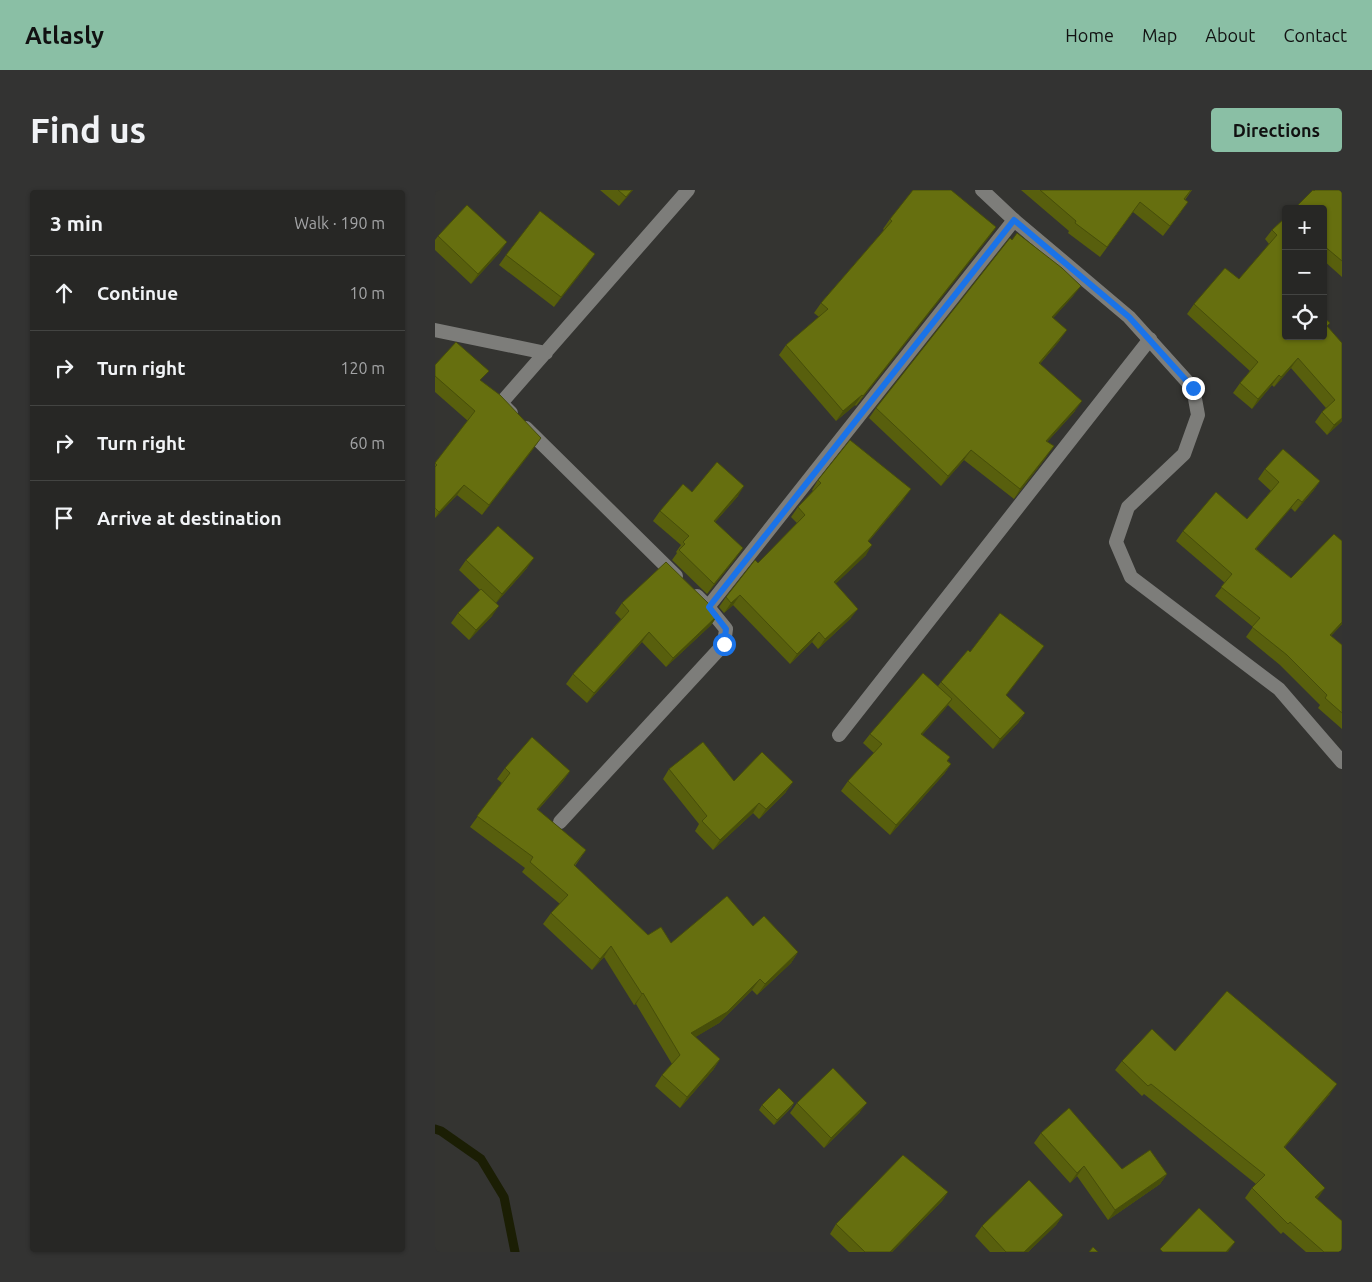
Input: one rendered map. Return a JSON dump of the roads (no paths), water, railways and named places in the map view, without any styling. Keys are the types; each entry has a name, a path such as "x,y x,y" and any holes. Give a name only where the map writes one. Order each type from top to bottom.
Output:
{"street":[{"path":"560,822 724,644 726,629 709,607 501,403 688,190"},
{"path":"982,190 1014,220 1129,317 1193,388 1198,415 1184,454 1128,507 1116,542 1131,576 1279,689 1342,762"},
{"path":"709,607 1014,220"},
{"path":"435,330 546,353"},
{"path":"839,735 1150,339"}],"waterway":[{"path":"435,1129 441,1131 481,1159 504,1197 515,1252"}]}
